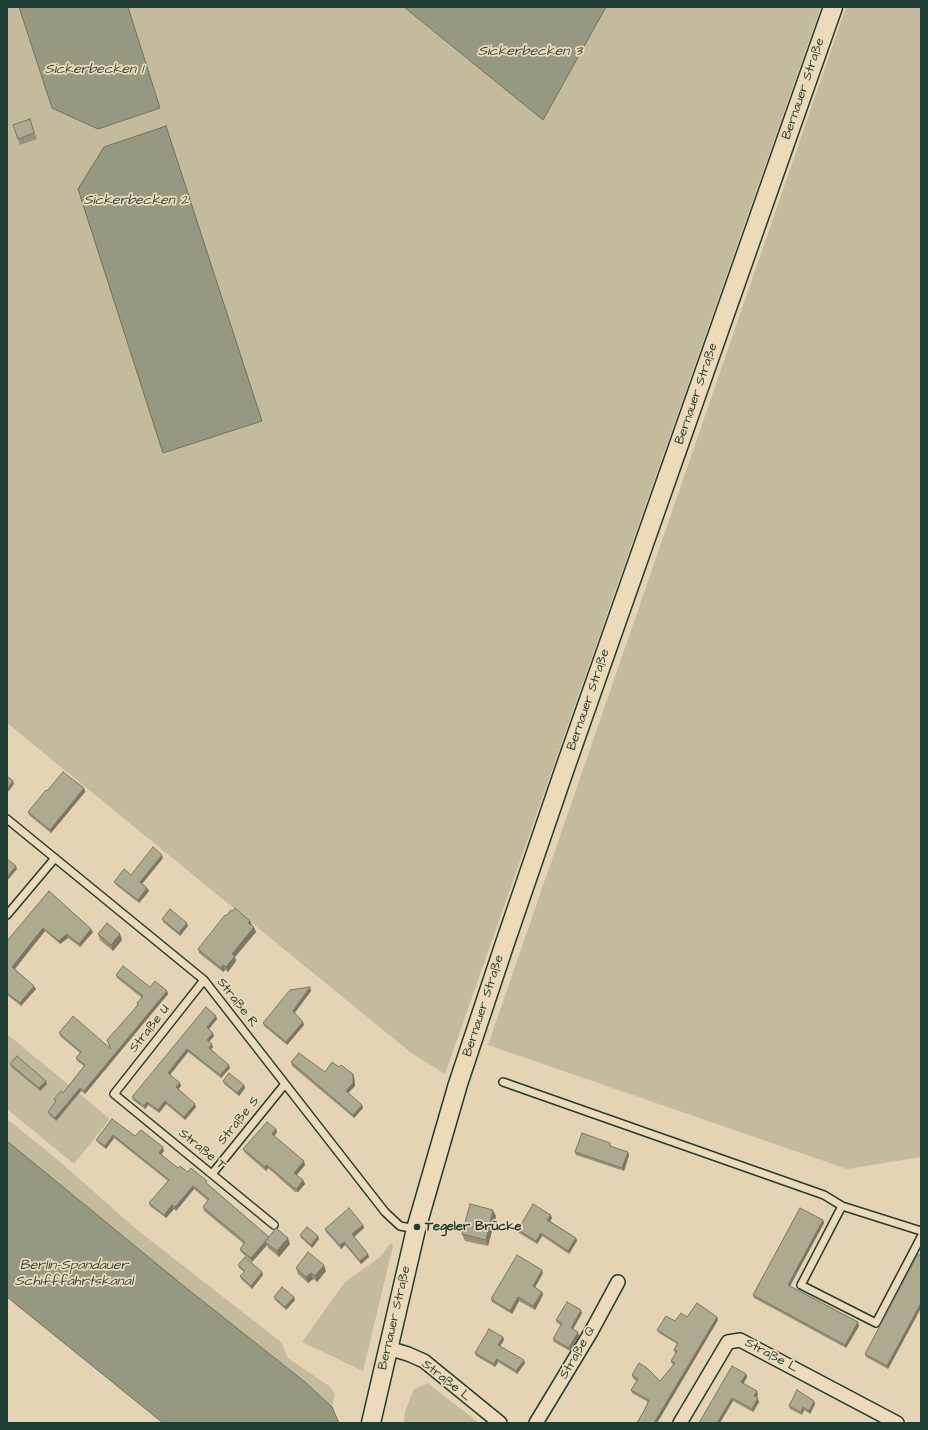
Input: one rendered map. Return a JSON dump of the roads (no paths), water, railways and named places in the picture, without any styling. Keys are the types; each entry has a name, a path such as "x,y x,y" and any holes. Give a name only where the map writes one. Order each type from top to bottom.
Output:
{"main road":[{"name":"Bernauer Straße","path":"371,1423 416,1229 458,1084 505,943 833,7"}],"street":[{"name":"Straße Q","path":"536,1423 591,1332 618,1282"},
{"name":"Straße L","path":"680,1423 728,1342 740,1340 897,1423"},
{"name":"Straße L","path":"388,1348 424,1361 500,1423"}],"lane":[{"name":"Straße R","path":"7,819 204,980 385,1212 400,1226 416,1229"},
{"path":"7,915 55,858"},
{"name":"Straße U","path":"114,1094 204,980"},
{"path":"503,1082 824,1195 842,1206 921,1231"},
{"name":"Straße S","path":"212,1174 285,1084"},
{"name":"Straße T","path":"114,1094 274,1225"},
{"path":"842,1206 801,1285 876,1323 921,1237"}],"water":[{"name":"Sickerbecken 1","path":"19,7 128,7 160,108 98,129 52,108"},
{"name":"Sickerbecken 3","path":"404,7 606,7 543,120"},
{"name":"Sickerbecken 2","path":"166,126 262,421 163,453 78,189 104,147"},
{"name":"Berlin-Spandauer Schifffahrtskanal","path":"7,1141 185,1287 305,1382 332,1407 339,1423 163,1423 7,1297"}],"place":[{"name":"Tegeler Brücke","path":"417,1227"}]}
